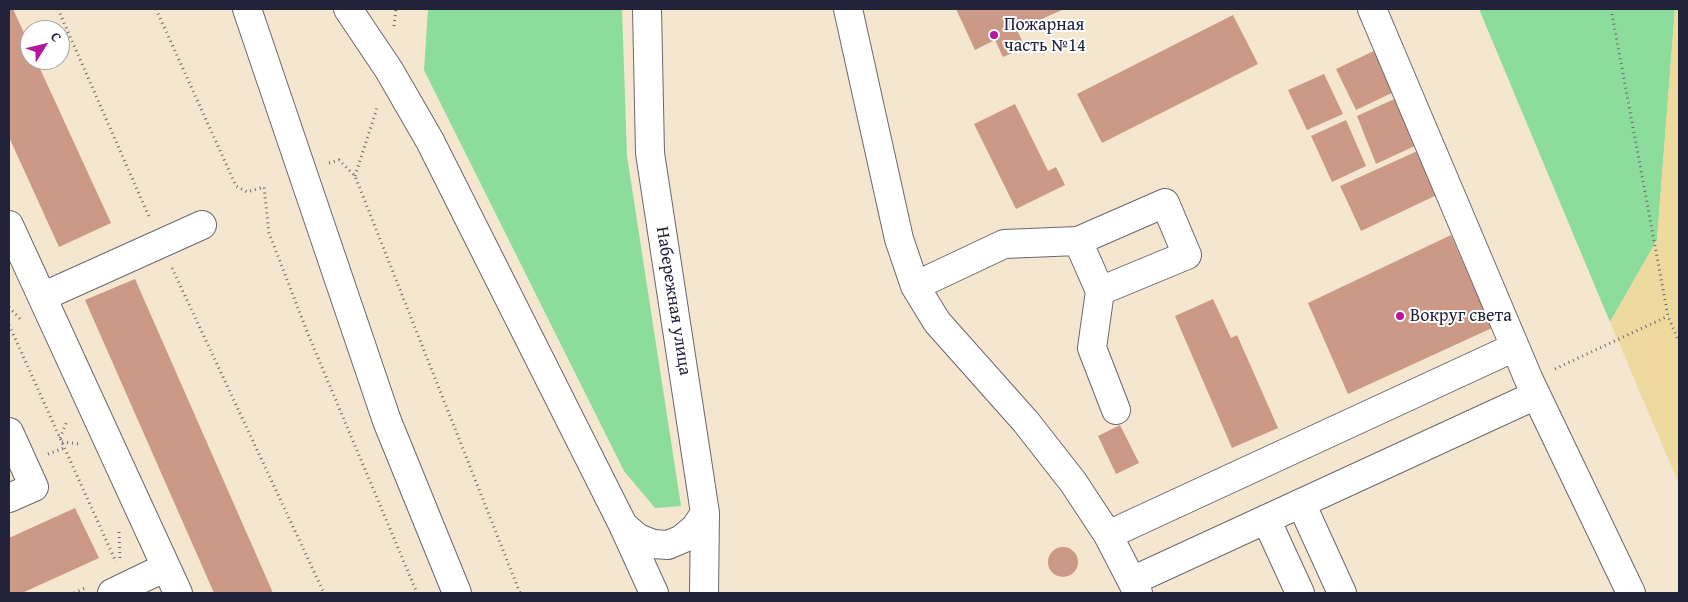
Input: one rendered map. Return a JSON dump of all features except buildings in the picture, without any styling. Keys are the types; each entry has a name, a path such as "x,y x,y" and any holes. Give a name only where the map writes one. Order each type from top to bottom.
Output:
{"street":[{"path":"348,9 389,70 430,140 623,525 654,593"},
{"name":"Набережная улица","path":"647,9 650,153 705,513 704,593"},
{"path":"848,9 898,239 915,286 937,322 1026,422 1073,482 1108,535 1135,587 1266,519 1533,388"},
{"path":"1372,9 1533,388 1630,593"},
{"path":"251,13 387,421 457,593"},
{"path":"915,286 1004,244 1078,241 1165,203 1187,254 1100,291"},
{"path":"9,225 178,593"},
{"path":"42,297 202,225"},
{"path":"1078,241 1100,291 1092,348 1116,410"},
{"path":"1108,535 1516,347"},
{"path":"9,432 34,487 9,498"},
{"path":"1301,503 1342,593"},
{"path":"623,525 638,538 653,544 668,544 682,539 688,534 695,528 705,513"},
{"path":"1266,519 1300,593"},
{"path":"112,593 166,566"}],"path":[{"path":"58,9 161,244 324,593"},
{"path":"156,9 236,186 247,192 264,187 269,233 308,334 417,593"},
{"path":"1611,9 1668,316 1679,342"},
{"path":"321,166 339,160 356,176 520,593"},
{"path":"1533,388 1668,316"},
{"path":"9,325 116,563"}],"green space":[{"path":"428,9 622,9 627,156 681,506 655,508 624,471 424,70"},
{"path":"1479,9 1675,9 1657,240 1610,322"}],"sand":[{"path":"1675,9 1679,9 1679,484 1610,322 1657,240"}],"place":[{"name":"Пожарная часть №14","path":"994,35"},
{"name":"Вокруг света","path":"1400,316"}]}
